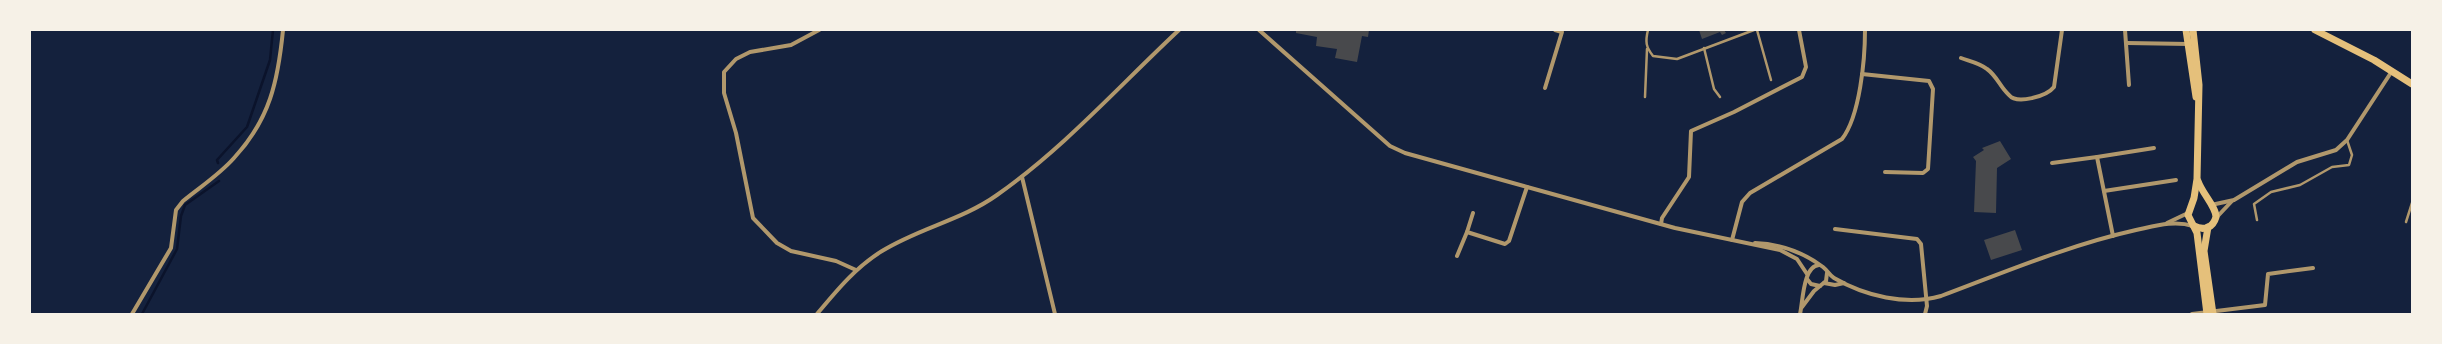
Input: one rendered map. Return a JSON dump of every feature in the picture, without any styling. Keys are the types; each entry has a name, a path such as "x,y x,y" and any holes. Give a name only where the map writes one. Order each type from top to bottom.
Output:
{"main road":[{"path":"2186,30 2192,43 2199,75 2197,179 2192,205 2188,212 2190,221 2197,233 2210,313"},
{"path":"2192,43 2193,30"},
{"path":"2315,30 2392,71 2412,84"},
{"path":"2194,226 2203,229 2208,227 2215,220 2215,211 2202,193 2197,179"},
{"path":"2192,205 2200,201 2210,204"},
{"path":"2208,227 2204,251 2210,313"}],"street":[{"path":"132,314 170,248 176,210 183,201 234,158 252,135 275,86 279,73 283,30"},
{"path":"819,30 791,45 750,52 736,59 724,72 724,93 736,133 753,218 777,243 791,251 836,261 856,270"},
{"path":"818,314 856,270 882,251 900,241 974,209 996,196 1044,160 1179,30"},
{"path":"1260,30 1390,146 1405,153 1661,224 1732,240 1782,246 1800,253 1844,284 1887,298 1926,300 2076,246 2161,225 2180,218 2188,212"},
{"path":"1545,88 1562,32 1556,30"},
{"path":"1661,224 1662,218 1689,177 1691,131 1734,112 1802,77 1806,68 1799,30"},
{"path":"1732,240 1742,202 1750,193 1842,139 1848,131 1862,74 1865,30"},
{"path":"1961,58 1985,67 1997,77 2009,96 2015,99 2042,96 2054,87 2062,30"},
{"path":"2125,30 2129,85"},
{"path":"2127,43 2192,43"},
{"path":"2215,220 2234,200 2297,162 2332,152 2347,140 2392,71"},
{"path":"1862,74 1929,81 1933,89 1928,169 1923,173 1885,172"},
{"path":"2052,163 2154,148"},
{"path":"2097,157 2113,236"},
{"path":"1022,177 1055,314"},
{"path":"2104,191 2176,180"},
{"path":"1467,232 1505,244 1509,241 1528,187"},
{"path":"2210,204 2234,200"},
{"path":"1456,256 1467,232 1473,213"},
{"path":"2161,225 2182,223 2194,226"},
{"path":"1835,229 1917,239 1921,244 1926,300 1925,314"},
{"path":"1744,242 1786,253 1797,259 1807,274"},
{"path":"1800,314 1807,274 1811,267 1819,265"},
{"path":"2192,314 2210,313 2265,305 2268,274 2313,268"},
{"path":"1801,307 1822,284 1827,273"},
{"path":"1807,279 1811,284 1844,284"}],"lane":[{"path":"1648,30 1645,42 1647,48 1653,56 1677,59 1754,30"},
{"path":"1757,30 1771,80"},
{"path":"1645,97 1647,48"},
{"path":"1704,48 1714,89 1720,96"},
{"path":"2257,220 2254,204 2262,196 2300,185 2332,167 2349,165 2352,155 2347,140"},
{"path":"2406,222 2412,203"}],"building":[{"path":"1296,30 1369,30 1368,37 1362,36 1357,62 1335,58 1337,49 1316,46 1317,37 1296,33"},
{"path":"1699,30 1724,30 1726,33 1722,35 1720,32 1702,39"},
{"path":"2000,141 2011,159 1997,168 1996,213 1974,212 1976,161 1973,157 1984,150 1982,148"},
{"path":"2015,230 2022,250 1991,260 1984,240"}],"waterway":[{"path":"218,163 217,160 247,127 270,60 273,30"},
{"path":"142,314 177,249 181,216 185,205 219,181"}]}
